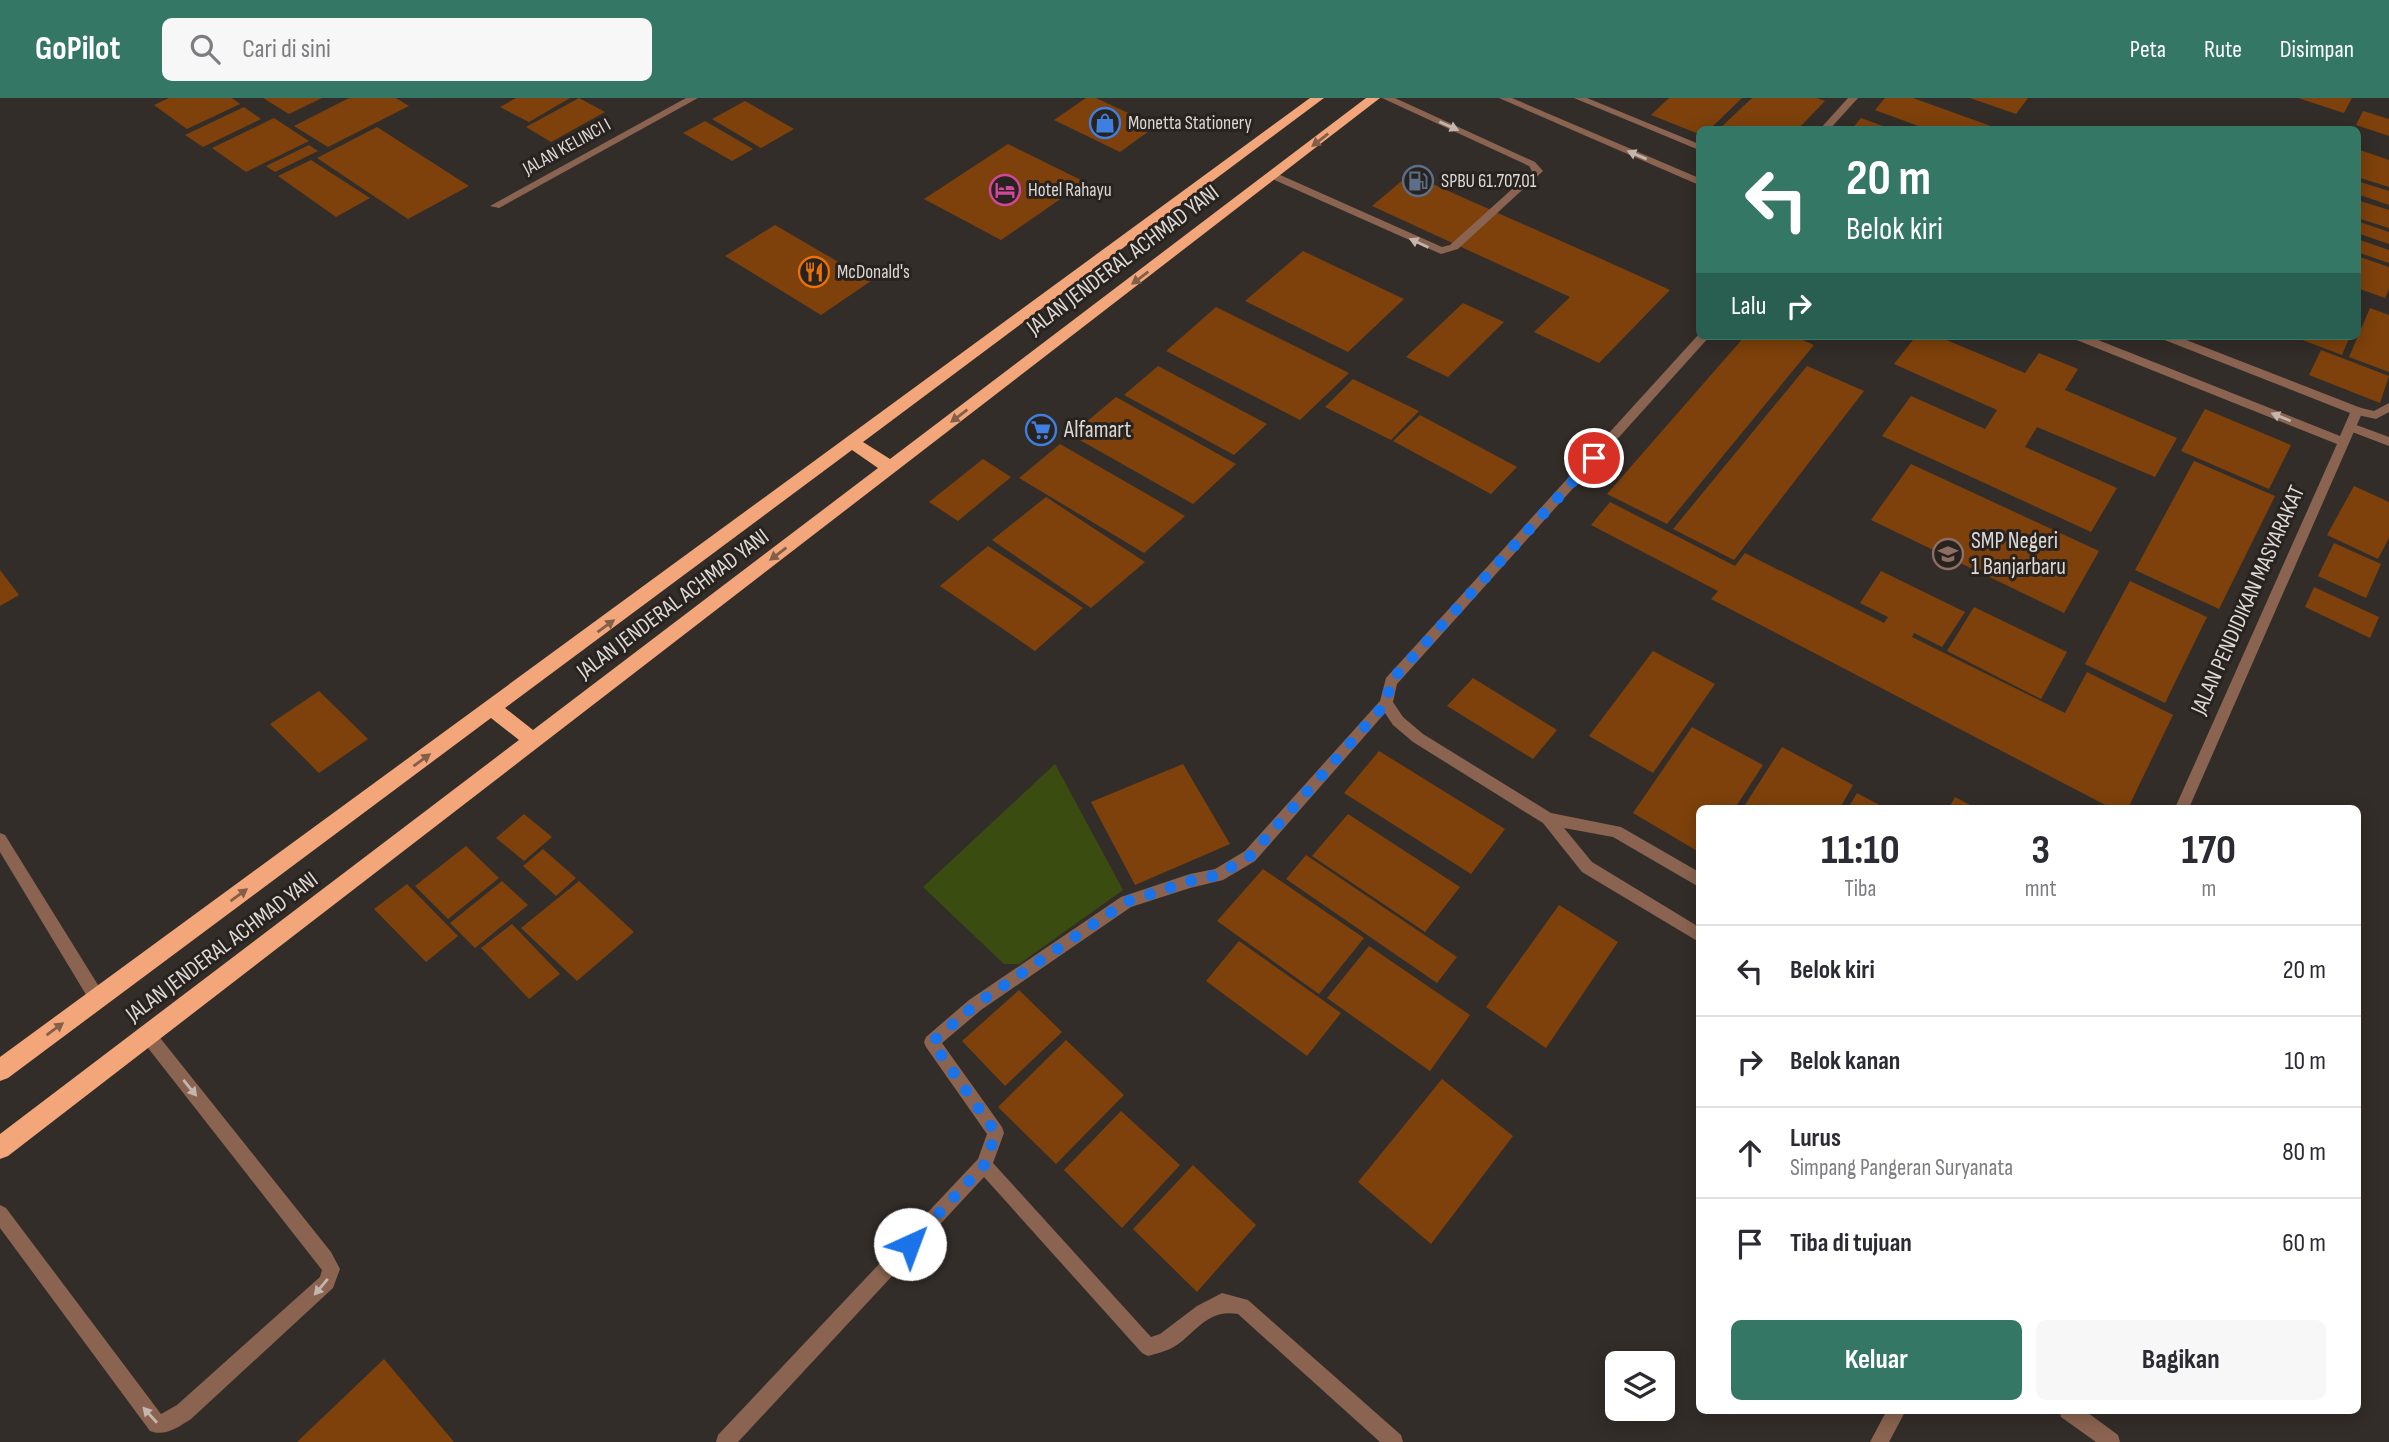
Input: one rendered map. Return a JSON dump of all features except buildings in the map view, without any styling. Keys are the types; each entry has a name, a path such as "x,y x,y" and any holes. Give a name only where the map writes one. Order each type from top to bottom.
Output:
{"highway":[{"name":"JALAN JENDERAL ACHMAD YANI","path":"0,1070 1318,98"},
{"name":"JALAN JENDERAL ACHMAD YANI","path":"0,1147 1374,98"},
{"path":"853,443 891,468"},
{"path":"493,709 534,741"}],"street":[{"name":"JALAN KELINCI I","path":"495,206 693,98"},
{"path":"1273,176 1441,251 1454,247 1538,172 1532,164 1387,98"},
{"path":"1504,98 1696,181"},
{"path":"1579,98 1696,146"},
{"path":"1827,126 1853,98"},
{"path":"725,1442 984,1165 996,1133 932,1042 975,1005 1126,902 1190,881 1218,875 1250,856 1386,703 1391,681 1700,340"},
{"path":"2088,340 2344,442"},
{"path":"2176,340 2357,411 2376,415 2389,407"},
{"name":"JALAN PENDIDIKAN MASYARAKAT","path":"2183,805 2357,411"},
{"path":"2351,426 2389,442"},
{"path":"1386,703 1398,721 1418,738 1548,819 1587,867 1696,933"},
{"path":"1548,819 1616,831 1696,878"},
{"path":"0,839 97,998"},
{"path":"0,1214 157,1424 169,1422 184,1412 327,1282 331,1269 325,1258 147,1034"},
{"path":"984,1165 1148,1347 1165,1342 1203,1312 1222,1302 1242,1306 1394,1442"},
{"path":"1879,1442 1895,1414"},
{"path":"2073,1414 2111,1442"}],"green space":[{"path":"1055,764 1123,890 1019,964 1004,964 923,887"}],"place":[{"name":"Monetta Stationery","path":"1105,123"},
{"name":"SPBU 61.707.01","path":"1418,181"},
{"name":"Hotel Rahayu","path":"1005,190"},
{"name":"McDonald's","path":"814,272"},
{"name":"Alfamart","path":"1041,430"},
{"name":"SMP Negeri 1 Banjarbaru","path":"1948,554"}],"route":[{"path":"910,1244 984,1165 996,1133 932,1042 975,1005 1126,902 1190,881 1218,875 1250,856 1386,703 1391,681 1594,458"}]}
